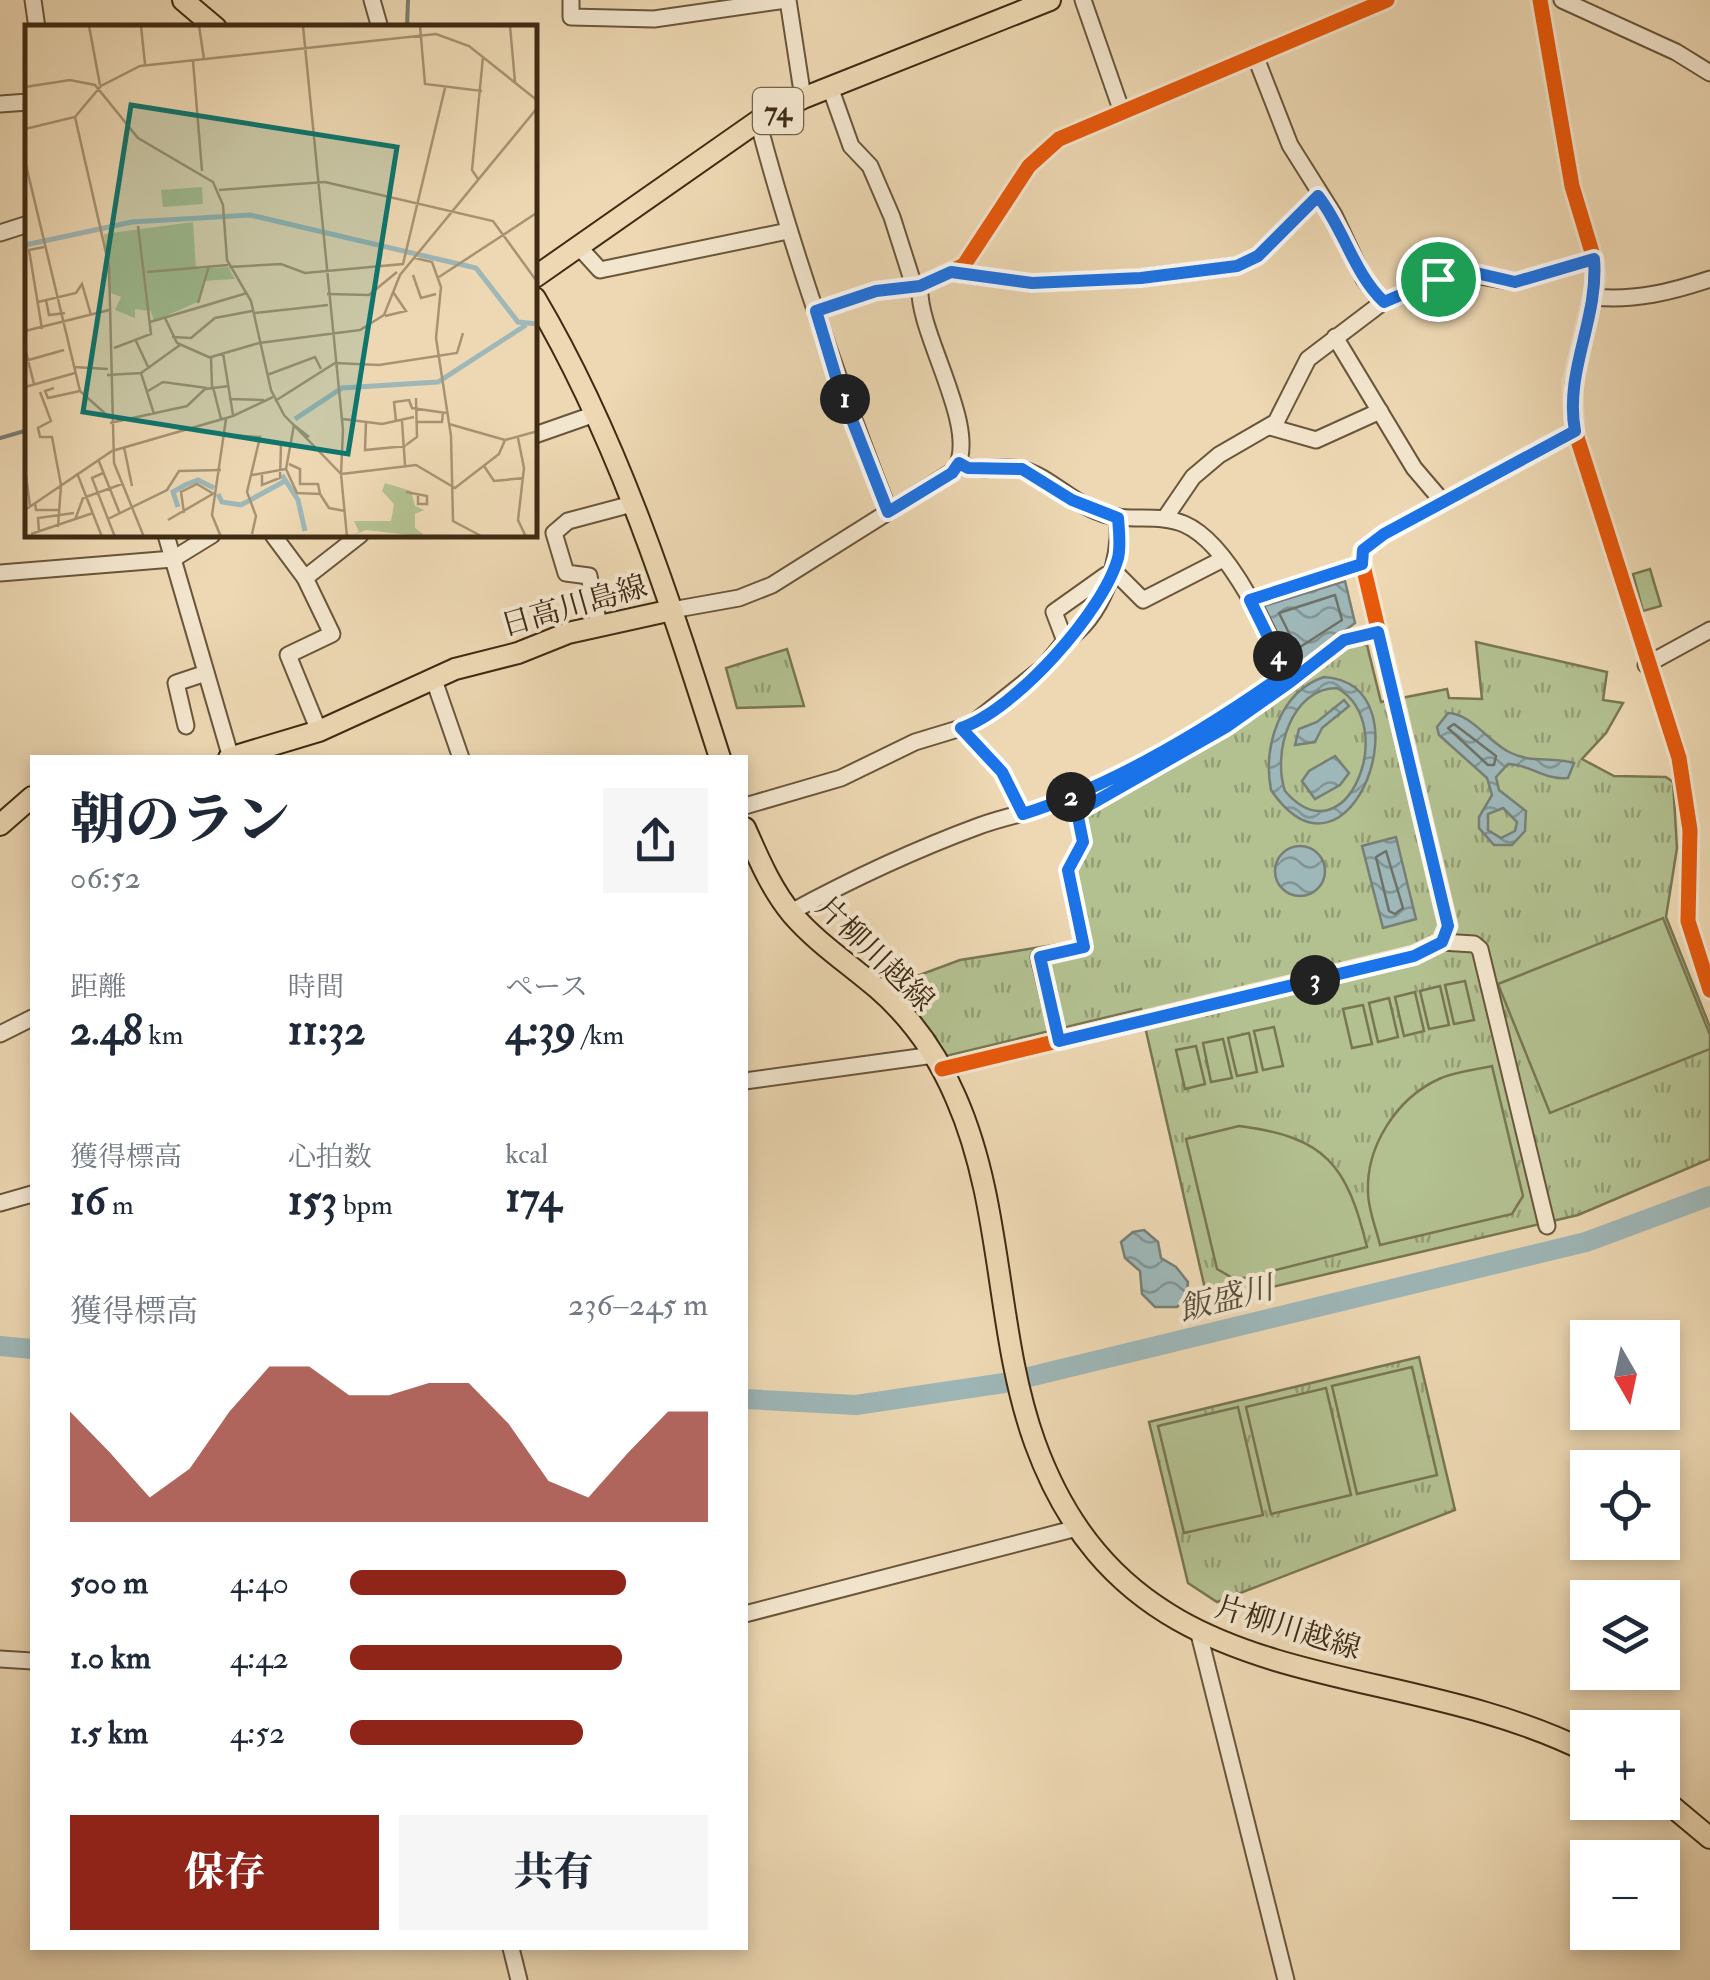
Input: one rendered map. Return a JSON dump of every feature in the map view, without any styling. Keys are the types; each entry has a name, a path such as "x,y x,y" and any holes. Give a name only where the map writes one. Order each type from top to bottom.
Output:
{"main road":[{"path":"183,0 212,25"},
{"name":"74","path":"538,275 758,121 803,98 1050,0"},
{"name":"日高川島線","path":"237,755 319,731 434,680 599,625 672,610 595,414 538,309"},
{"path":"672,610 719,755"},
{"path":"0,826 30,800"},
{"name":"片柳川越線","path":"748,833 791,912 881,992 938,1062 967,1124 989,1208 1024,1402 1049,1476 1077,1528 1118,1575 1165,1614 1199,1634 1274,1660 1532,1728 1570,1744"},
{"path":"1680,1813 1710,1838"}],"street":[{"path":"33,0 37,25"},
{"path":"372,0 379,25"},
{"path":"571,0 572,17 654,19 787,0 803,98"},
{"path":"1083,0 1122,112"},
{"path":"816,311 876,291 917,286 951,272 974,254 1040,153 1059,139 1387,0"},
{"path":"1540,0 1572,186 1594,259 1594,297 1572,383 1575,431 1646,665 1679,758 1690,830 1688,921 1710,990"},
{"path":"1562,0 1676,52 1710,73"},
{"path":"1256,58 1290,146 1318,196 1334,215 1364,279 1384,302"},
{"path":"672,610 761,590 952,473 959,463 950,393 917,286 870,166 851,146 830,88"},
{"path":"0,104 25,102"},
{"path":"758,121 788,231 838,384 888,512"},
{"path":"951,272 1032,283 1141,278 1237,266 1258,256 1318,196"},
{"path":"0,233 25,225"},
{"path":"578,247 600,270 788,231"},
{"path":"1165,518 1193,477 1220,455 1270,427 1282,414 1308,360 1384,302 1460,273 1515,282 1594,259"},
{"path":"1594,297 1623,300 1710,279"},
{"path":"1335,337 1414,468 1442,502"},
{"path":"1270,427 1316,440 1380,411"},
{"path":"538,434 595,414"},
{"path":"1442,942 1448,926 1362,564 1363,550 1442,502 1575,431"},
{"path":"959,463 968,468 1022,469 1072,500 1118,518 1165,518 1188,526 1222,559 1250,600 1288,678"},
{"path":"599,625 589,576 566,573 554,533 568,521 632,504"},
{"path":"748,805 841,778 914,742 961,728 1013,694 1101,598 1120,545 1118,518"},
{"path":"167,538 229,755"},
{"path":"0,573 173,560 207,538"},
{"path":"275,538 306,578 332,634 288,655 319,731"},
{"path":"306,578 356,538"},
{"path":"1112,573 1143,600 1222,559"},
{"path":"1250,600 1362,564"},
{"path":"1065,641 1054,612 1112,573"},
{"path":"1646,665 1710,630"},
{"path":"1059,1041 1040,957 1084,947 1068,870 1083,842 1077,812 1226,727 1344,640 1378,632"},
{"path":"206,673 176,683 185,722 216,710"},
{"path":"791,912 859,875 983,824 1056,804 1288,678"},
{"path":"434,680 460,755"},
{"path":"961,728 1002,772 1023,814"},
{"path":"748,1082 938,1062 1059,1041 1414,956 1442,942 1474,944 1480,949 1546,1226"},
{"path":"0,1034 30,1019"},
{"path":"0,1203 30,1195"},
{"path":"748,1613 1077,1528"},
{"path":"1199,1634 1286,1980"},
{"path":"0,1659 30,1661"},
{"path":"511,1950 518,1980"}],"green space":[{"path":"1650,569 1661,606 1643,611 1633,574"},
{"path":"1476,642 1607,672 1603,700 1623,703 1606,733 1582,759 1614,776 1666,777 1673,782 1677,848 1666,917 1710,1027 1710,1159 1578,1215 1208,1302 1141,1009 942,1057 887,987 960,960 1085,940 1070,871 1080,812 1233,727 1350,644 1367,645 1381,702 1447,689 1449,698 1482,699"},
{"path":"787,649 804,706 737,708 726,668"},
{"path":"1663,918 1710,1035 1710,1049 1550,1113 1498,984"},
{"path":"1465,981 1474,1020 1454,1024 1445,985"},
{"path":"1440,986 1449,1025 1429,1029 1420,991"},
{"path":"1415,992 1424,1031 1404,1036 1395,997"},
{"path":"1389,998 1398,1037 1378,1042 1369,1003"},
{"path":"1363,1005 1372,1044 1352,1048 1343,1009"},
{"path":"1274,1027 1283,1066 1263,1070 1254,1031"},
{"path":"1249,1033 1257,1072 1237,1076 1228,1038"},
{"path":"1223,1039 1232,1078 1211,1082 1203,1043"},
{"path":"1196,1046 1205,1084 1185,1089 1176,1050"},
{"path":"1492,1066 1523,1196 1512,1214 1380,1245 1368,1192 1372,1158 1387,1125 1424,1087 1451,1075"},
{"path":"1239,1126 1293,1138 1328,1160 1351,1195 1367,1247 1236,1280 1217,1269 1186,1139"},
{"path":"1419,1357 1455,1510 1217,1602 1188,1583 1149,1422"},
{"path":"1412,1367 1437,1475 1357,1494 1332,1386"},
{"path":"1326,1388 1351,1495 1271,1514 1246,1407"},
{"path":"1238,1407 1263,1515 1184,1533 1158,1426"}],"water":[{"path":"1345,581 1355,623 1295,668 1264,606"},
{"path":"1324,677 1356,688 1372,714 1375,746 1367,779 1351,807 1328,822 1300,819 1271,790 1272,739 1285,708 1308,684","holes":["1337,688 1356,706 1364,729 1365,755 1358,780 1345,799 1328,810 1307,808 1285,791 1281,759 1289,725 1308,699 1321,691"]},
{"path":"1344,700 1349,706 1322,728 1315,742 1295,745 1299,729 1317,722"},
{"path":"1448,713 1456,714 1517,756 1574,763 1568,778 1508,764 1496,777 1499,790 1526,811 1525,831 1512,845 1494,845 1479,828 1479,817 1492,795 1487,778 1439,735 1437,727","holes":["1503,808 1517,822 1515,831 1501,838 1488,830 1488,814"]},
{"path":"1335,756 1349,773 1340,785 1315,799 1302,781 1309,771"},
{"path":"1396,837 1416,919 1383,928 1362,846"},
{"path":"1300,846 1318,853 1325,871 1318,889 1300,896 1282,889 1275,871 1282,853"},
{"path":"1144,1230 1158,1242 1161,1258 1176,1267 1188,1282 1186,1299 1177,1307 1155,1307 1142,1294 1140,1271 1125,1258 1121,1242 1133,1232"}],"waterway":[{"path":"407,25 408,0"},
{"path":"0,438 25,431"},
{"name":"飯盛川","path":"748,1399 856,1405 1004,1383 1586,1242 1710,1196"},
{"name":"飯盛川","path":"0,1346 30,1349"}],"cycle path":[{"path":"816,311 876,291 920,286 964,265 1029,166 1059,139 1387,0"},
{"path":"1540,0 1572,186 1594,259 1596,280 1572,383 1575,431 1679,758 1690,830 1688,921 1710,990"},
{"path":"942,1069 1414,955 1441,942 1448,926 1361,557 1363,550 1384,534 1575,431"}],"route":[{"path":"1438,279 1384,302 1364,279 1334,215 1318,196 1258,256 1237,266 1141,278 1032,283 951,272 920,286 876,291 816,311 838,384 888,512 952,473 959,463 986,470 1022,469 1072,500 1118,518 1118,558 1108,585 1086,620 1044,667 1013,694 961,728 989,763 1002,772 1023,814 1056,804 1106,780 1234,709 1286,673 1290,682 1344,640 1378,632 1448,926 1442,942 1414,956 1059,1041 1040,957 1084,947 1068,870 1083,842 1077,812 1226,727 1290,682 1286,673 1250,600 1362,564 1363,550 1384,534 1575,431 1572,383 1594,297 1594,259 1515,282 1476,273 1438,279"}]}
